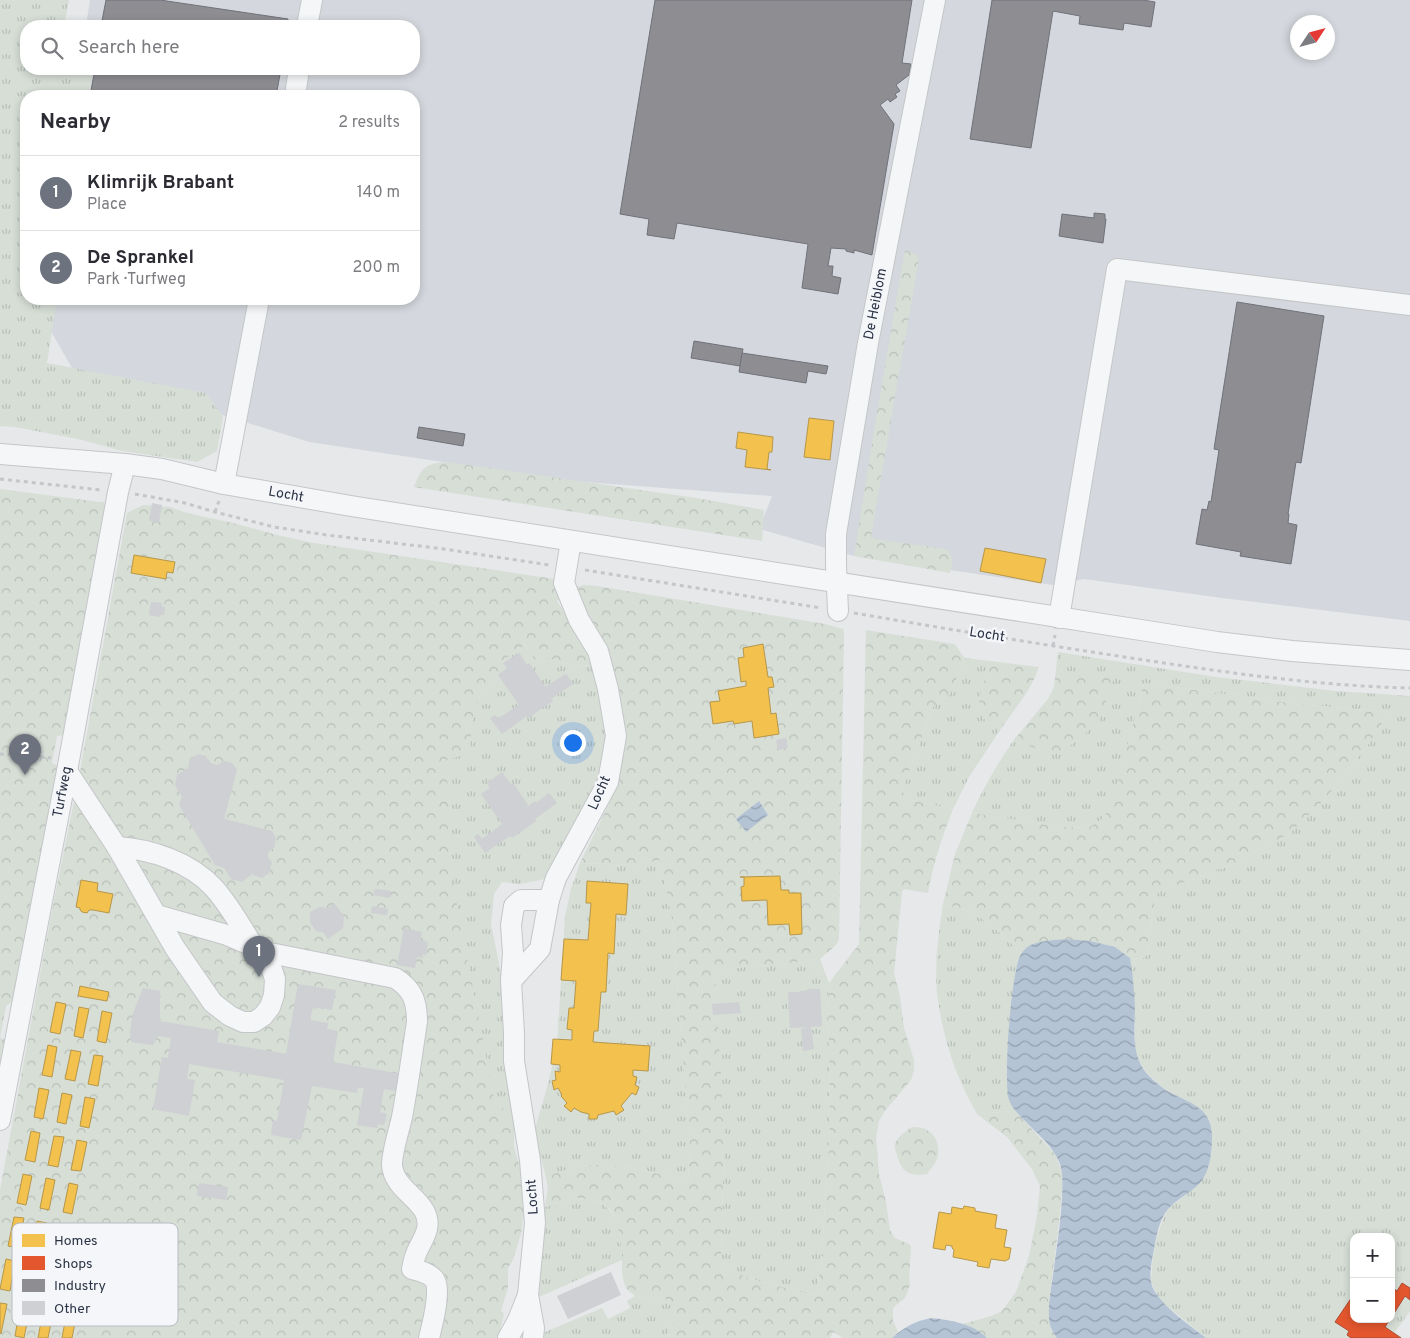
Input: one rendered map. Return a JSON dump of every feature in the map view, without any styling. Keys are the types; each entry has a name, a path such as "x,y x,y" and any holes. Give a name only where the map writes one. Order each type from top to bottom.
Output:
{"street":[{"path":"308,20 312,0"},
{"name":"De Heiblom","path":"838,611 836,534 868,343 935,0"},
{"path":"295,90 298,75"},
{"path":"1059,618 1117,269 1410,305"},
{"path":"224,484 258,305"},
{"name":"Locht","path":"0,454 125,464 162,469 224,484 351,506 1235,644 1292,651 1410,660"},
{"name":"Turfweg","path":"0,1120 68,767 118,492 125,464"},
{"name":"Locht","path":"511,981 540,949 549,900 556,878 608,782 616,736 608,690 598,652 579,620 564,583 571,540"},
{"path":"68,767 175,948 213,1003 230,1016 243,1022 254,1022 263,1016 270,1007 274,995 275,979 271,967 214,888 195,872 164,856 133,848 117,847"},
{"name":"Locht","path":"533,1338 534,1328 528,1295 535,1223 530,1160 514,1061 511,925 514,906 521,900 549,900"},
{"path":"156,915 227,935 256,948 390,976 403,983 412,995 417,1012 417,1022 392,1162 393,1172 399,1185 423,1208 427,1219 427,1230 415,1256 412,1269 433,1277 436,1282 434,1319 429,1338"},
{"name":"Locht","path":"508,1338 528,1295"}],"path":[{"name":"Locht","path":"0,479 157,497 274,527 444,548 1216,671 1312,681 1410,688"},
{"path":"0,754 30,755 68,767"}],"shaded area":[{"path":"90,0 1410,0 1410,621 1084,579 1053,585 854,556 759,529 772,496 571,481 309,442 72,368 45,321 47,305 420,305 420,90 78,90 79,75 420,75 420,20 87,20"}],"green space":[{"path":"0,0 69,0 65,20 20,20 20,75 93,75 90,90 20,90 20,305 56,305 47,363 206,393 223,417 217,451 197,462 122,451 78,439 0,426"},
{"path":"905,250 917,255 919,259 871,537 946,549 952,560 950,573 854,556"},
{"path":"448,462 696,498 764,510 762,541 414,487 419,475 426,467"},
{"path":"0,489 107,503 64,735 57,736 52,763 58,766 17,974 15,1000 6,1006 0,1038"},
{"path":"143,505 170,507 187,513 314,543 561,580 567,593 557,601 595,666 572,665 548,658 535,660 525,645 502,661 510,670 480,696 472,721 470,749 460,756 447,760 449,864 495,1103 518,1119 514,1133 514,1147 524,1181 524,1210 521,1234 513,1260 508,1268 508,1287 501,1311 504,1314 498,1338 0,1338 0,1190 127,513"},
{"path":"584,585 825,624 843,629 844,632 839,939 836,945 820,959 723,969 718,971 715,977 724,1143 721,1260 728,1269 748,1278 815,1296 821,1267 830,1125 828,987 829,983 859,944 866,630 954,644 965,658 950,694 933,707 902,791 909,800 953,809 938,851 928,893 904,889 902,892 894,973 900,997 904,1028 914,1060 914,1071 911,1080 884,1112 879,1121 876,1137 879,1174 890,1230 895,1238 909,1244 911,1247 910,1285 905,1298 893,1309 893,1321 898,1332 892,1338 843,1338 833,1332 830,1338 666,1338 675,1318 675,1310 666,1299 635,1296 627,1289 622,1272 622,1247 617,1221 611,1210 598,1202 581,1198 573,1198 545,1207 548,1187 546,1178 564,1170 582,1166 600,1165 634,1168 688,1182 690,1149 672,919 660,860 636,865 580,863 608,806 617,775 611,669 596,628 574,588"},
{"path":"525,645 535,660 548,658 572,665 595,666 606,734 596,788 545,879 520,884 502,882 494,894 491,924 504,989 501,1004 507,1032 518,1119 486,1097 353,907 438,763 469,749 472,721 480,696 510,670 502,661"},
{"path":"1058,652 1216,677 1335,691 1410,696 1410,1311 1395,1332 1403,1338 1206,1338 1161,1301 1151,1283 1156,1238 1165,1214 1170,1207 1198,1185 1205,1176 1210,1160 1212,1137 1208,1119 1185,1100 1171,1094 1161,1086 1145,1071 1137,1058 1135,1046 1135,1007 1130,958 1142,959 1148,954 1153,913 1158,892 1227,867 1290,833 1321,803 1340,781 1370,742 1389,712 1297,704 1144,683 1113,800 1104,818 1088,828 1061,827 972,813 1013,741 1040,750 1114,679 1056,670"},
{"path":"965,658 990,661 979,700 983,718 1000,730 969,777 953,809 909,800 902,791 933,707 950,694"},
{"path":"990,661 1039,667 1027,692 1000,730 983,718 979,700"},
{"path":"1056,670 1114,678 1099,722 1064,751 1040,750 1013,741 1048,699 1054,687"},
{"path":"1144,683 1297,704 1389,712 1370,742 1340,781 1321,803 1290,833 1227,867 1158,892 1153,913 1148,954 1142,959 1130,958 1115,947 1030,946 1021,953 1003,935 973,912 943,904 955,854 972,813 1061,827 1088,828 1104,818 1113,799"},
{"path":"660,860 672,919 690,1149 688,1182 634,1168 600,1165 564,1170 546,1178 533,1136 557,1045 565,917 571,889 580,863 636,865"},
{"path":"943,904 973,912 1003,935 1021,953 1017,966 1009,1100 1015,1111 977,1114 953,1062 941,1016 936,981 938,942"},
{"path":"820,959 829,983 830,1125 821,1267 815,1296 748,1278 728,1269 721,1260 724,1143 715,977 718,971 723,969"},
{"path":"0,1038 5,1040 0,1065"},
{"path":"1015,1111 1055,1154 1062,1172 1058,1232 1049,1300 1051,1329 1057,1338 987,1338 982,1333 963,1324 1002,1311 1016,1292 1029,1256 1037,1216 1040,1186 1032,1169 1007,1137 977,1114"},
{"path":"912,1127 927,1130 936,1140 938,1157 927,1174 916,1175 907,1172 901,1166 895,1150 896,1141"},
{"path":"573,1198 587,1199 599,1203 614,1215 620,1234 622,1260 539,1297 545,1207"},
{"path":"635,1296 666,1299 675,1310 675,1318 666,1338 538,1338 538,1335 602,1308 608,1319 630,1308 627,1301"}],"water":[{"path":"759,801 768,815 746,832 736,819"},
{"path":"1067,939 1090,941 1115,947 1130,958 1135,1007 1135,1048 1140,1063 1144,1070 1161,1087 1200,1108 1211,1126 1211,1155 1208,1169 1198,1185 1174,1203 1165,1214 1157,1234 1150,1273 1151,1282 1159,1297 1174,1313 1206,1338 1057,1338 1050,1325 1049,1301 1061,1211 1062,1173 1057,1157 1052,1150 1010,1103 1007,1089 1007,1071 1011,1002 1017,964 1021,954 1025,949 1036,943"},
{"path":"932,1318 969,1326 987,1338 892,1338 910,1325"}],"building: Homes":[{"path":"809,418 834,421 830,460 804,457"},
{"path":"738,432 773,437 772,452 769,452 767,469 771,470 745,467 747,450 736,448"},
{"path":"985,548 1046,559 1041,583 980,571"},
{"path":"134,555 175,562 173,573 167,572 166,579 131,573"},
{"path":"763,644 768,677 772,677 774,687 768,688 771,714 776,713 779,734 754,738 752,721 734,724 733,721 713,724 710,702 720,701 718,691 746,686 746,681 741,682 738,658 744,657 743,648"},
{"path":"780,876 781,890 789,890 789,893 801,893 802,934 790,935 789,924 768,925 767,900 742,901 741,887 744,886 744,877 740,877"},
{"path":"81,880 98,883 97,891 113,894 109,913 89,910 87,913 82,912 80,908 76,907"},
{"path":"587,881 628,884 626,915 616,914 614,954 608,953 606,992 601,992 598,1031 594,1031 593,1042 650,1046 648,1071 633,1070 633,1076 637,1077 635,1085 639,1087 636,1095 632,1093 621,1106 624,1110 616,1115 614,1111 598,1115 597,1119 589,1119 589,1114 574,1108 571,1112 564,1106 567,1103 561,1096 558,1088 554,1090 552,1081 556,1080 555,1071 560,1072 560,1065 551,1064 553,1039 572,1040 572,1030 567,1029 569,1008 574,1008 576,981 561,980 564,939 588,940 591,903 586,903"},
{"path":"80,986 109,992 107,1001 78,996"},
{"path":"56,1002 66,1004 60,1034 50,1032"},
{"path":"79,1007 89,1009 83,1038 74,1036"},
{"path":"102,1011 112,1013 106,1043 97,1041"},
{"path":"48,1045 57,1047 52,1077 42,1075"},
{"path":"71,1050 81,1052 75,1081 65,1079"},
{"path":"94,1055 103,1056 98,1086 88,1084"},
{"path":"39,1088 49,1090 43,1119 34,1117"},
{"path":"62,1093 72,1095 66,1124 57,1122"},
{"path":"85,1097 95,1099 89,1128 80,1126"},
{"path":"31,1131 40,1133 35,1162 25,1160"},
{"path":"54,1136 64,1137 58,1167 48,1165"},
{"path":"77,1140 87,1142 81,1171 71,1170"},
{"path":"23,1174 32,1176 26,1205 17,1203"},
{"path":"46,1178 55,1180 49,1210 40,1208"},
{"path":"69,1183 78,1185 72,1214 63,1212"},
{"path":"964,1206 975,1208 975,1211 997,1215 995,1228 1007,1230 1004,1247 1011,1248 1009,1259 1005,1261 991,1259 989,1268 977,1266 978,1262 953,1257 954,1250 952,1246 946,1245 945,1250 933,1248 939,1212 951,1214 952,1207 963,1209"},
{"path":"14,1217 24,1218 23,1223 13,1223"},
{"path":"12,1227 12,1247 8,1246"},
{"path":"6,1259 12,1260 10,1291 0,1289"},
{"path":"0,1303 7,1304 1,1334 0,1333"},
{"path":"17,1326 26,1326 24,1338 15,1336"},
{"path":"40,1326 50,1326 48,1338 38,1338"},
{"path":"64,1326 74,1326 72,1338 62,1338"}],"building: Shops":[{"path":"1402,1283 1410,1288 1410,1300 1405,1296 1395,1312 1395,1290 1397,1291"},
{"path":"1350,1300 1350,1323 1388,1323 1385,1327 1401,1338 1351,1338 1347,1335 1349,1331 1335,1322"}],"building: Industry":[{"path":"106,0 160,0 288,19 288,20 102,20"},
{"path":"655,0 912,0 902,63 911,64 909,75 896,85 900,91 895,94 897,97 890,102 888,99 880,105 894,124 872,255 854,250 854,253 846,251 846,249 831,248 828,266 833,266 832,276 841,278 838,294 802,288 808,244 677,223 674,239 647,235 649,219 620,214"},
{"path":"992,0 1143,0 1155,2 1151,27 1124,23 1123,30 1079,24 1080,16 1053,11 1031,148 970,139"},
{"path":"94,75 280,75 277,90 91,90"},
{"path":"1094,213 1105,214 1103,243 1059,236 1062,214 1094,218"},
{"path":"1237,302 1324,316 1301,463 1296,462 1288,514 1288,523 1297,525 1291,564 1240,556 1241,552 1196,544 1202,509 1207,510 1209,501 1211,502 1219,450 1214,449"},
{"path":"694,341 743,349 740,366 691,358"},
{"path":"742,353 828,366 826,374 808,371 806,383 739,372"},
{"path":"419,427 465,434 463,446 417,438"}],"building: Other":[{"path":"152,503 162,505 159,522 149,521"},
{"path":"151,602 162,603 161,606 165,607 164,615 160,614 160,617 149,615"},
{"path":"519,653 527,665 529,663 545,686 543,688 566,674 573,684 551,699 553,701 528,718 527,716 502,734 490,718 495,715 498,719 519,705 498,675 507,668 503,663"},
{"path":"786,738 788,748 778,750 776,740"},
{"path":"198,754 206,756 211,763 217,765 224,761 232,763 237,770 224,819 272,831 276,838 274,848 268,853 268,858 272,862 269,873 262,878 253,875 253,873 242,882 231,879 224,868 215,865 179,805 182,797 175,785 177,775 188,768 190,759"},
{"path":"502,772 511,784 513,783 528,805 527,807 549,793 557,803 512,838 510,836 485,853 474,837 478,834 482,839 502,824 481,794 490,788 487,783"},
{"path":"375,889 391,891 390,898 373,895"},
{"path":"334,903 344,916 343,928 328,939 323,932 316,931 310,922 310,912 320,907 328,908"},
{"path":"372,906 388,909 387,915 371,913"},
{"path":"404,928 422,932 420,940 428,942 426,955 423,954 423,958 417,957 415,968 397,965"},
{"path":"298,984 336,990 332,1010 313,1007 310,1020 328,1023 327,1029 338,1031 333,1062 402,1074 400,1092 384,1089 380,1112 387,1114 384,1125 378,1124 377,1128 357,1125 364,1088 358,1087 357,1093 312,1086 301,1140 271,1135 273,1120 277,1121 284,1080 189,1064 187,1079 195,1080 189,1116 153,1109 162,1057 168,1058 171,1038 158,1036 153,1045 131,1042 130,1032 133,1013 143,988 160,991 160,1021 219,1031 217,1042 286,1054"},
{"path":"820,989 822,1026 811,1027 814,1049 803,1051 801,1029 808,1027 790,1028 788,992 800,992"},
{"path":"739,1002 741,1013 713,1015 712,1004"},
{"path":"199,1183 228,1187 226,1200 197,1196"},
{"path":"611,1272 621,1295 568,1319 557,1296"}],"place":[{"name":"De Sprankel","path":"25,775"},
{"name":"Klimrijk Brabant","path":"259,977"}]}
